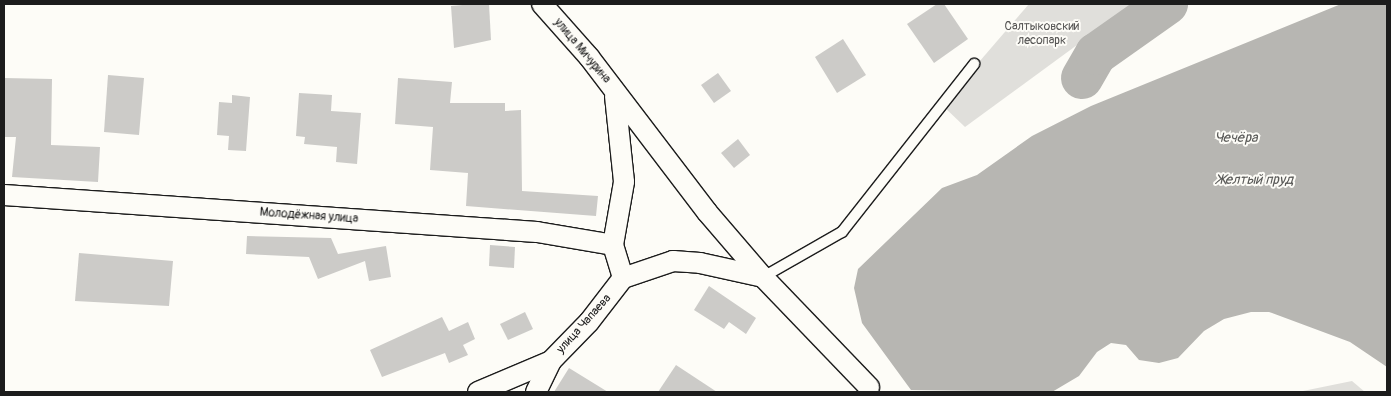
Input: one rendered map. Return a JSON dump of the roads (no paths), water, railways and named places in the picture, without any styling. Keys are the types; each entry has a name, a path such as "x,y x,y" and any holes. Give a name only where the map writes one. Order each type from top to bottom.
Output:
{"street":[{"name":"улица Мичурина","path":"542,4 614,90 624,182 613,245 623,278"},
{"path":"614,90 763,278 869,387"},
{"name":"Молодёжная улица","path":"4,195 536,232 613,245"},
{"path":"623,278 673,261 700,263 763,278"},
{"name":"улица Чапаева","path":"536,392 551,360 589,322 623,278"},
{"path":"478,392 551,360"}],"lane":[{"path":"763,278 842,232 974,64"}],"water":[{"name":"Желтый пруд","path":"1341,4 1387,4 1387,367 1350,342 1269,312 1251,312 1224,319 1204,331 1178,358 1159,363 1139,360 1126,345 1111,343 1097,352 1079,376 1052,392 911,390 862,323 854,288 858,269 942,188 977,175 1032,136 1091,106"}],"waterway":[{"name":"Чечёра","path":"1082,78 1096,54 1167,4"}],"park label":[{"name":"Салтыковский лесопарк","path":"1042,34"}]}
